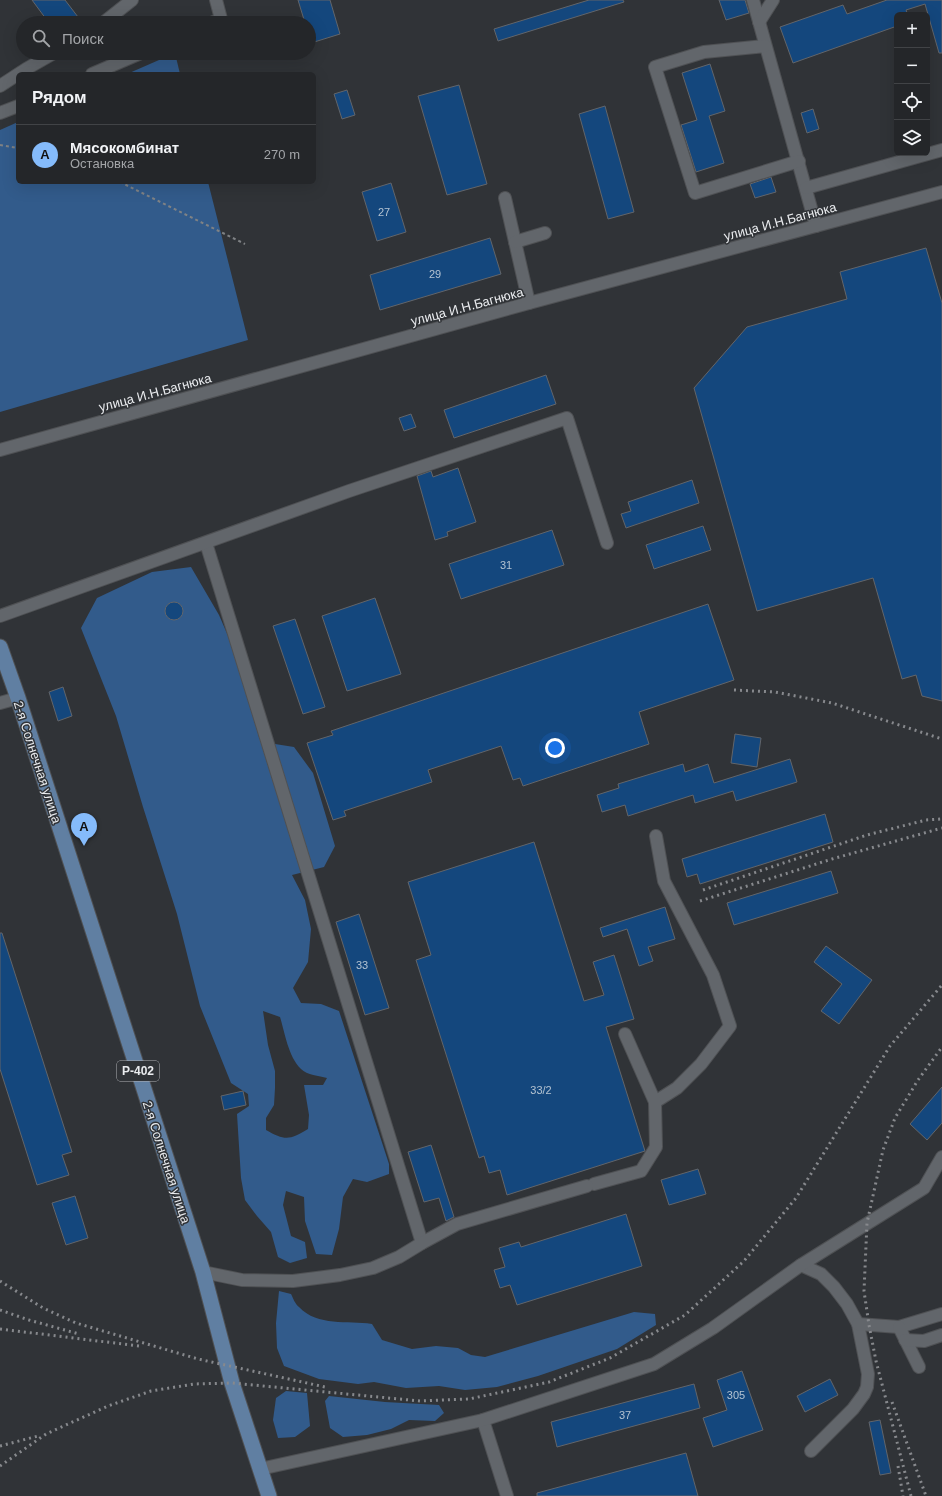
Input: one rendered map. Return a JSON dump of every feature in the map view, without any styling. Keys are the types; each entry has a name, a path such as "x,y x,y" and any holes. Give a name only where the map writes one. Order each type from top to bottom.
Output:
{"main road":[{"name":"2-я Солнечная улица","path":"0,647 18,698 203,1272 232,1383 269,1496"}],"street":[{"path":"112,16 132,0"},
{"path":"216,0 220,16"},
{"path":"753,0 799,160 816,226"},
{"path":"759,22 773,0"},
{"path":"765,46 704,52 655,67 695,193 799,160"},
{"path":"21,72 42,60"},
{"path":"97,72 125,60"},
{"path":"0,86 16,76"},
{"path":"0,113 16,107"},
{"path":"806,188 942,150"},
{"name":"улица И.Н.Багнюка","path":"0,450 529,303 942,192"},
{"path":"505,198 529,303"},
{"path":"515,242 545,233"},
{"path":"0,616 349,491 567,418 607,543"},
{"path":"206,543 422,1243"},
{"path":"0,703 18,698"},
{"path":"655,1102 677,1088 700,1064 730,1026 713,975 664,881 656,836"},
{"path":"203,1272 242,1280 293,1281 340,1276 373,1268 399,1258 422,1243 457,1224 641,1170 656,1147 655,1102 625,1034"},
{"path":"260,1469 483,1420 654,1364 713,1328 801,1265 924,1188 942,1157"},
{"path":"801,1265 821,1274 834,1287 847,1304 858,1324 868,1374 867,1387 864,1394 853,1409 811,1451"},
{"path":"858,1324 899,1328 942,1314"},
{"path":"899,1328 919,1367"},
{"path":"905,1340 924,1341 942,1336"},
{"path":"483,1420 507,1496"}],"path":[{"path":"0,145 16,148"},
{"path":"124,184 245,244"}],"shaded area":[{"path":"159,60 177,60 180,72 132,72"},
{"path":"16,123 16,184 209,184 248,340 0,412 0,130"},
{"path":"191,567 219,615 235,652 259,737 275,744 294,747 313,773 335,846 324,867 292,875 305,900 311,929 308,962 293,988 301,1003 321,1004 339,1011 389,1164 389,1174 367,1182 353,1179 343,1197 339,1229 332,1255 316,1254 305,1221 304,1197 286,1191 283,1205 291,1236 305,1242 307,1258 290,1263 278,1257 271,1232 245,1200 241,1178 237,1114 249,1106 248,1094 231,1083 200,1006 177,914 116,716 81,628 97,598 152,572","holes":["263,1011 280,1017 290,1051 297,1064 306,1073 327,1078 323,1085 304,1085 309,1115 308,1129 287,1138 278,1136 266,1130 266,1118 274,1105 275,1071 268,1045"]},
{"path":"279,1291 291,1294 298,1306 315,1318 333,1322 372,1324 382,1340 412,1349 436,1346 458,1348 471,1355 485,1357 634,1312 655,1314 656,1325 617,1349 538,1376 497,1387 465,1390 439,1386 406,1388 374,1382 358,1384 319,1379 284,1366 277,1348 276,1323"},
{"path":"286,1391 307,1393 310,1426 295,1437 278,1438 273,1420 276,1398"},
{"path":"329,1396 385,1402 439,1405 444,1413 435,1421 409,1420 391,1429 367,1435 343,1437 330,1428 325,1401"}],"building":[{"path":"32,0 65,0 77,16 44,16"},
{"path":"298,0 330,0 340,34 316,41 316,16 303,16"},
{"path":"589,0 623,0 624,2 498,41 494,29"},
{"path":"719,0 745,0 749,13 726,20"},
{"path":"887,0 942,0 942,53 939,53 930,22 930,12 927,12 925,4 906,10 907,12 894,12 894,27 793,63 780,27 843,5 847,14"},
{"path":"710,64 725,111 709,116 724,163 696,172 681,125 697,120 682,73"},
{"path":"459,85 487,184 447,195 418,96"},
{"path":"347,90 355,115 342,119 334,94"},
{"path":"605,106 634,212 608,219 579,114"},
{"path":"813,109 819,129 807,133 801,113"},
{"path":"771,177 776,192 755,198 750,184"},
{"path":"391,183 406,232 377,241 362,192"},
{"path":"490,238 501,274 380,310 370,275"},
{"path":"926,248 942,303 942,701 922,696 916,675 902,679 873,578 757,611 694,388 747,327 847,299 840,272"},
{"path":"546,375 556,404 454,438 444,410"},
{"path":"411,414 416,427 404,431 399,418"},
{"path":"458,468 476,522 447,532 448,536 435,540 417,476 431,471 433,477"},
{"path":"692,480 699,503 626,528 621,514 631,511 628,502"},
{"path":"703,526 711,550 654,569 646,545"},
{"path":"552,530 564,565 461,599 449,564"},
{"path":"375,598 401,674 347,691 322,616"},
{"path":"174,602 180,605 183,611 180,617 174,620 168,617 165,611 168,605"},
{"path":"708,604 734,680 639,712 649,744 523,786 520,778 513,780 501,746 428,770 432,782 344,811 346,816 333,820 307,743 333,735 331,731"},
{"path":"295,619 325,707 303,714 273,626"},
{"path":"63,687 72,716 58,721 49,692"},
{"path":"735,734 761,738 757,767 731,763"},
{"path":"790,759 797,782 736,801 733,791 695,803 693,795 628,816 625,805 602,812 597,795 619,788 618,784 683,764 685,772 708,764 714,783"},
{"path":"825,814 833,842 700,884 697,874 687,877 682,859"},
{"path":"534,842 584,1001 604,995 593,962 614,955 634,1019 606,1027 645,1151 507,1195 500,1170 489,1173 484,1156 479,1158 416,960 431,955 408,882"},
{"path":"831,871 838,893 734,925 727,903"},
{"path":"665,907 675,939 648,947 653,961 639,966 627,929 603,937 600,928"},
{"path":"359,914 389,1008 365,1015 336,922"},
{"path":"0,933 2,933 72,1152 62,1155 69,1175 37,1185 0,1069"},
{"path":"826,946 872,980 839,1024 821,1011 842,984 814,962"},
{"path":"942,1087 942,1123 927,1140 910,1124"},
{"path":"243,1091 246,1105 224,1110 221,1096"},
{"path":"431,1145 454,1217 446,1221 439,1198 424,1202 408,1152"},
{"path":"698,1169 706,1194 669,1205 661,1180"},
{"path":"75,1196 88,1238 66,1245 52,1203"},
{"path":"626,1214 642,1266 517,1305 510,1285 500,1288 494,1270 505,1267 499,1248 519,1242 521,1247"},
{"path":"742,1371 763,1430 713,1447 703,1418 727,1410 717,1380"},
{"path":"830,1379 838,1395 805,1412 797,1396"},
{"path":"694,1384 700,1408 557,1447 551,1422"},
{"path":"880,1420 891,1473 880,1475 869,1422"},
{"path":"686,1453 698,1496 537,1496 537,1493"}],"railway":[{"path":"734,690 775,692 832,703 942,739"},
{"path":"703,890 867,835 926,820 942,819"},
{"path":"700,901 832,859 942,828"},
{"path":"0,1466 46,1434 108,1406 151,1391 194,1384 232,1383 420,1401 469,1399 549,1382 610,1358 685,1315 744,1261 796,1198 890,1046 942,985"},
{"path":"911,1496 876,1361 869,1325 864,1291 867,1223 883,1150 895,1118 918,1080 942,1047"},
{"path":"0,1281 43,1308 76,1323 198,1359 325,1387"},
{"path":"0,1310 79,1334"},
{"path":"0,1329 139,1346"},
{"path":"892,1402 926,1496"},
{"path":"0,1446 38,1436"},
{"path":"898,1466 903,1496"}],"place":[{"name":"Мясокомбинат","path":"84,846"}]}
